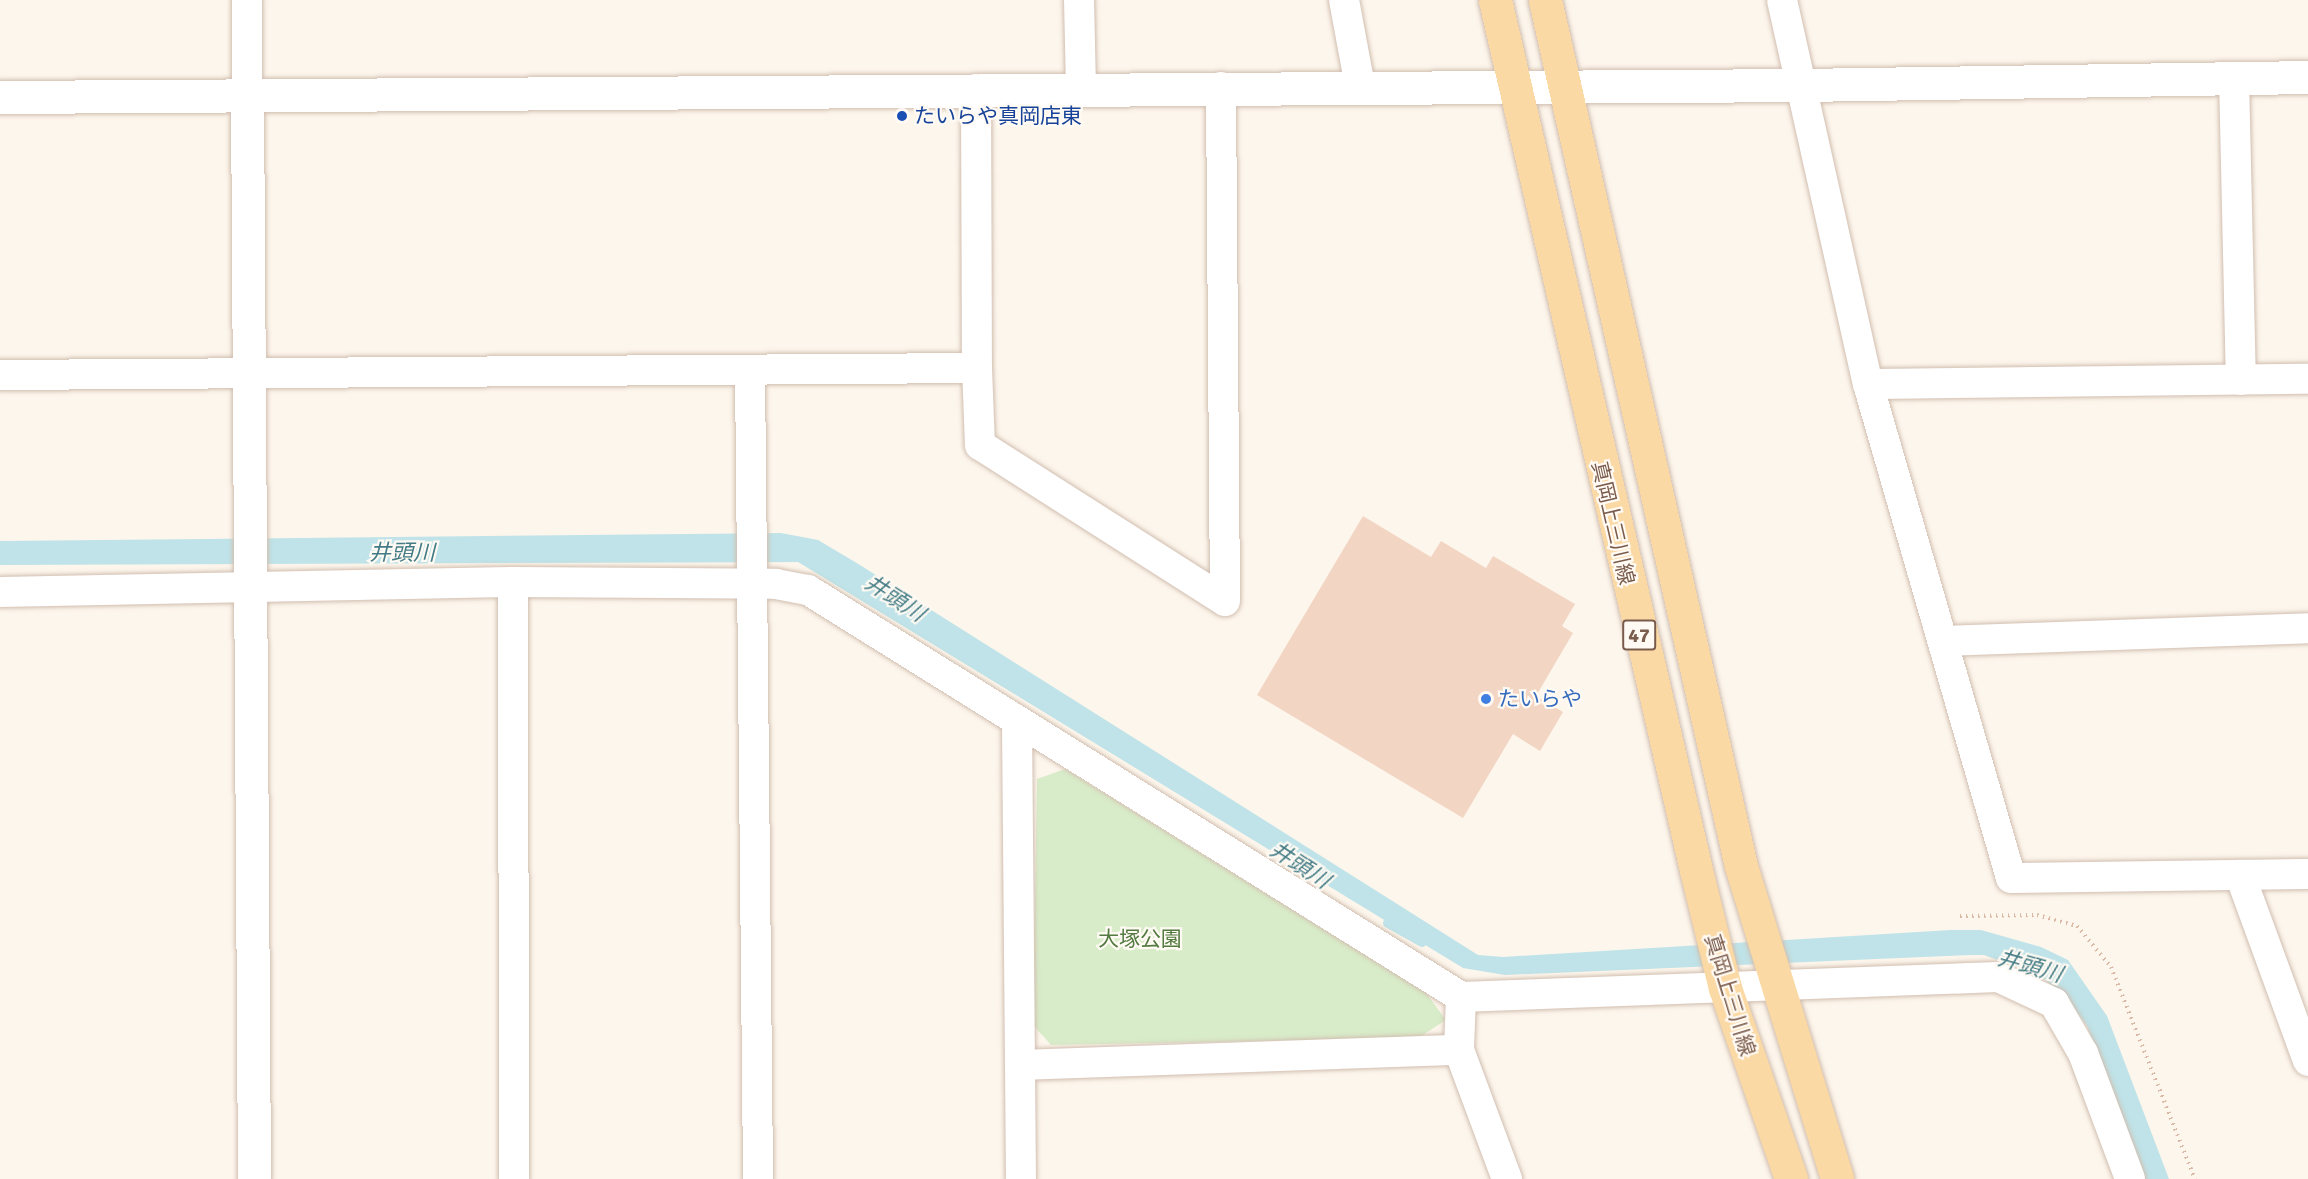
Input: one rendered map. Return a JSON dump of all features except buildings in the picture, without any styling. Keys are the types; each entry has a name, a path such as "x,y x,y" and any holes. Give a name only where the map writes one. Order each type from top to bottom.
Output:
{"main road":[{"name":"真岡上三川線","path":"1495,0 1636,627 1725,988 1791,1179"},
{"name":"47","path":"1545,0 1686,634 1775,987 1837,1179"}],"street":[{"path":"247,0 250,374 248,590 254,1179"},
{"path":"1079,0 1081,88"},
{"path":"1344,0 1360,86"},
{"path":"1782,0 1868,384 2011,878 2308,874"},
{"path":"0,97 1514,84 1801,86 2308,77"},
{"path":"2234,78 2241,380"},
{"path":"976,89 977,368 980,445 1226,601 1221,87"},
{"path":"0,375 977,368"},
{"path":"750,370 758,1179"},
{"path":"1868,384 2308,379"},
{"path":"0,592 248,590 513,582 751,583 808,590 1017,723 1461,998 1998,977 2054,1003 2083,1053 2130,1179"},
{"path":"513,582 514,1179"},
{"path":"1943,641 2308,628"},
{"path":"1017,723 1021,1179"},
{"path":"2240,875 2308,1061"},
{"path":"1461,998 1459,1050 1507,1179"},
{"path":"1020,1065 1459,1050"}],"path":[{"path":"1960,916 2037,915 2077,926 2111,967 2196,1179"}],"green space":[{"name":"大塚公園","path":"1065,769 1426,993 1446,1020 1418,1038 1051,1045 1033,1025 1037,779"}],"water":[{"path":"781,533 818,540 860,565 1478,955 1503,957 1951,930 1981,930 2041,947 2068,960 2107,1016 2169,1179 2145,1179 2087,1026 2064,994 2038,975 1984,955 1505,975 1463,968 798,562 0,565 0,541"}],"waterway":[{"name":"井頭川","path":"1388,923 1422,942"}],"place":[{"name":"たいらや真岡店東","path":"902,116"},
{"name":"たいらや","path":"1486,699"}]}
